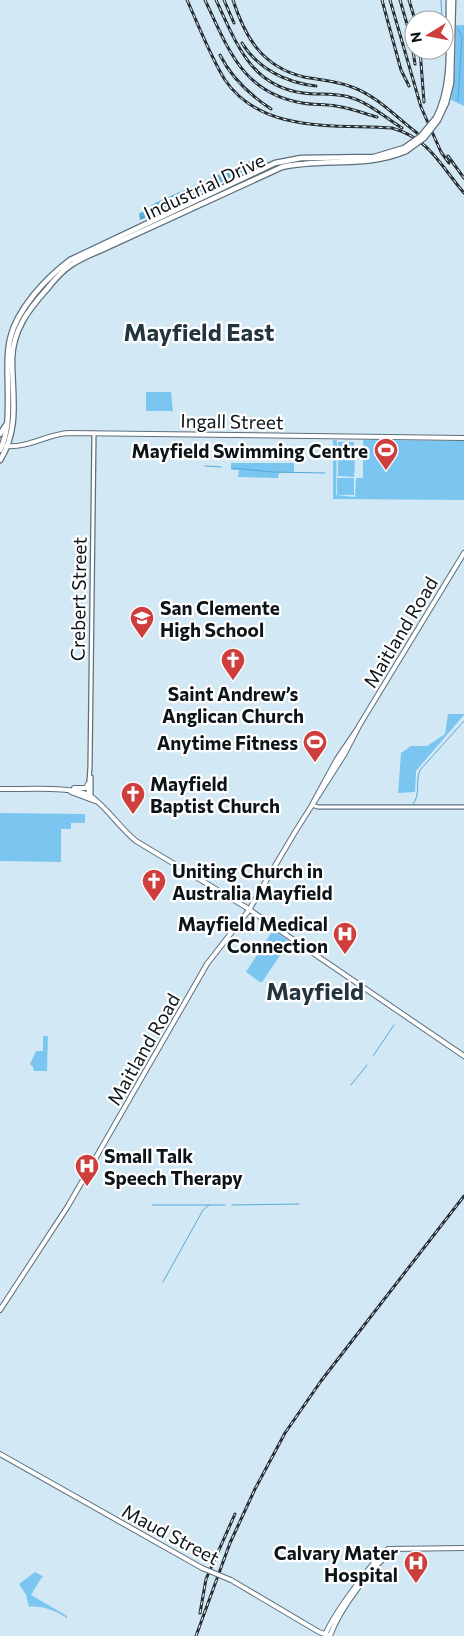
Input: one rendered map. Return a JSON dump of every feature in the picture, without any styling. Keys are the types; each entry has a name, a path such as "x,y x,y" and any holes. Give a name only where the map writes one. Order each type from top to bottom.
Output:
{"highway":[{"name":"Industrial Drive","path":"437,119 448,80 448,0"},
{"name":"Industrial Drive","path":"3,447 13,420 13,348 19,327 33,304 55,280 71,265 277,168 303,163 373,161 386,158 424,138 446,103 451,83 453,0"},
{"name":"Industrial Drive","path":"0,460 8,420 8,355 13,329 23,310 54,274 70,260 275,163 301,158 374,157 405,149"},
{"path":"0,434 8,420"}],"main road":[{"name":"Ingall Street","path":"3,447 26,445 63,433 464,438"},
{"name":"Maitland Road","path":"0,1310 72,1200 208,964 249,910 312,805 337,759 464,553"},
{"path":"64,790 86,788 88,784"},
{"path":"0,790 81,791 109,811 136,841 249,910 464,1056"},
{"name":"Maud Street","path":"0,1454 202,1568 231,1580 327,1636"},
{"path":"327,1636 347,1604 380,1562 396,1549 464,1548"}],"street":[{"name":"Crebert Street","path":"90,797 94,433"},
{"name":"Crebert Street","path":"90,767 88,784 90,797"},
{"path":"312,805 318,807 464,807"}],"shaded area":[{"path":"456,25 464,25 464,106 451,100 455,68"},
{"path":"146,392 171,392 173,411 146,411"},
{"path":"333,440 337,440 336,495 355,497 356,478 363,478 363,440 464,441 464,500 333,499"},
{"path":"338,442 354,442 354,459 338,458"},
{"path":"338,459 355,460 354,477 338,476"},
{"path":"231,463 294,463 294,472 279,473 278,478 238,477 239,470 231,470"},
{"path":"337,478 354,478 354,495 337,495"},
{"path":"448,714 464,715 416,771 415,792 398,793 401,753 411,746 427,746 445,734"},
{"path":"0,813 85,814 85,823 71,823 71,829 61,829 61,862 0,861"},
{"path":"273,930 289,942 262,982 260,982 246,972"},
{"path":"43,1036 48,1036 47,1071 34,1071 30,1064 36,1051 43,1051"},
{"path":"35,1572 44,1577 42,1577 31,1595 67,1616 67,1618 48,1609 29,1607 26,1595 19,1584"}],"green space":[{"path":"259,157 264,162 140,220 139,214 155,203"}],"waterway":[{"path":"441,0 442,10"},
{"path":"457,28 462,36 458,101"},
{"path":"205,466 221,467"},
{"path":"232,468 272,472 325,473"},
{"path":"413,804 417,796 420,770 464,721"},
{"path":"373,1056 394,1025"},
{"path":"351,1085 367,1065"},
{"path":"232,1205 299,1204"},
{"path":"152,1205 225,1205"},
{"path":"163,1282 203,1210 209,1205"}],"railway":[{"path":"187,0 220,71 225,80 240,97 259,110 279,118 301,123 392,128 405,133 416,139 433,154 464,193"},
{"path":"205,0 221,35 240,66 251,79 265,89 282,98 302,103 332,105 377,117"},
{"path":"216,0 238,46 247,60 257,72 270,81 285,89 303,93 338,95 356,99 370,106 402,128"},
{"path":"224,0 234,23"},
{"path":"233,0 243,26 257,49 277,66 304,77 340,83 361,91 378,101 417,133"},
{"path":"382,0 401,70 409,86"},
{"path":"390,0 421,107 441,152 449,163"},
{"path":"400,0 411,38 415,64"},
{"path":"409,0 412,10"},
{"path":"242,43 256,60 274,73 294,82 316,86"},
{"path":"220,55 230,72 242,86 271,109"},
{"path":"421,60 424,102"},
{"path":"448,156 464,178"},
{"path":"196,1636 230,1543 255,1489 285,1433 321,1381 464,1196"},
{"path":"200,1613 206,1579 235,1514"}],"place":[{"name":"Mayfield Swimming Centre","path":"386,471"},
{"name":"San Clemente High School","path":"142,639"},
{"name":"Saint Andrew’s Anglican Church","path":"233,681"},
{"name":"Anytime Fitness","path":"315,763"},
{"name":"Mayfield Baptist Church","path":"133,815"},
{"name":"Uniting Church in Australia Mayfield","path":"154,902"},
{"name":"Mayfield Medical Connection","path":"345,955"},
{"name":"Small Talk Speech Therapy","path":"87,1187"},
{"name":"Calvary Mater Hospital","path":"416,1584"}],"district":[{"name":"Mayfield East","path":"199,331"},
{"name":"Mayfield","path":"315,990"}]}
